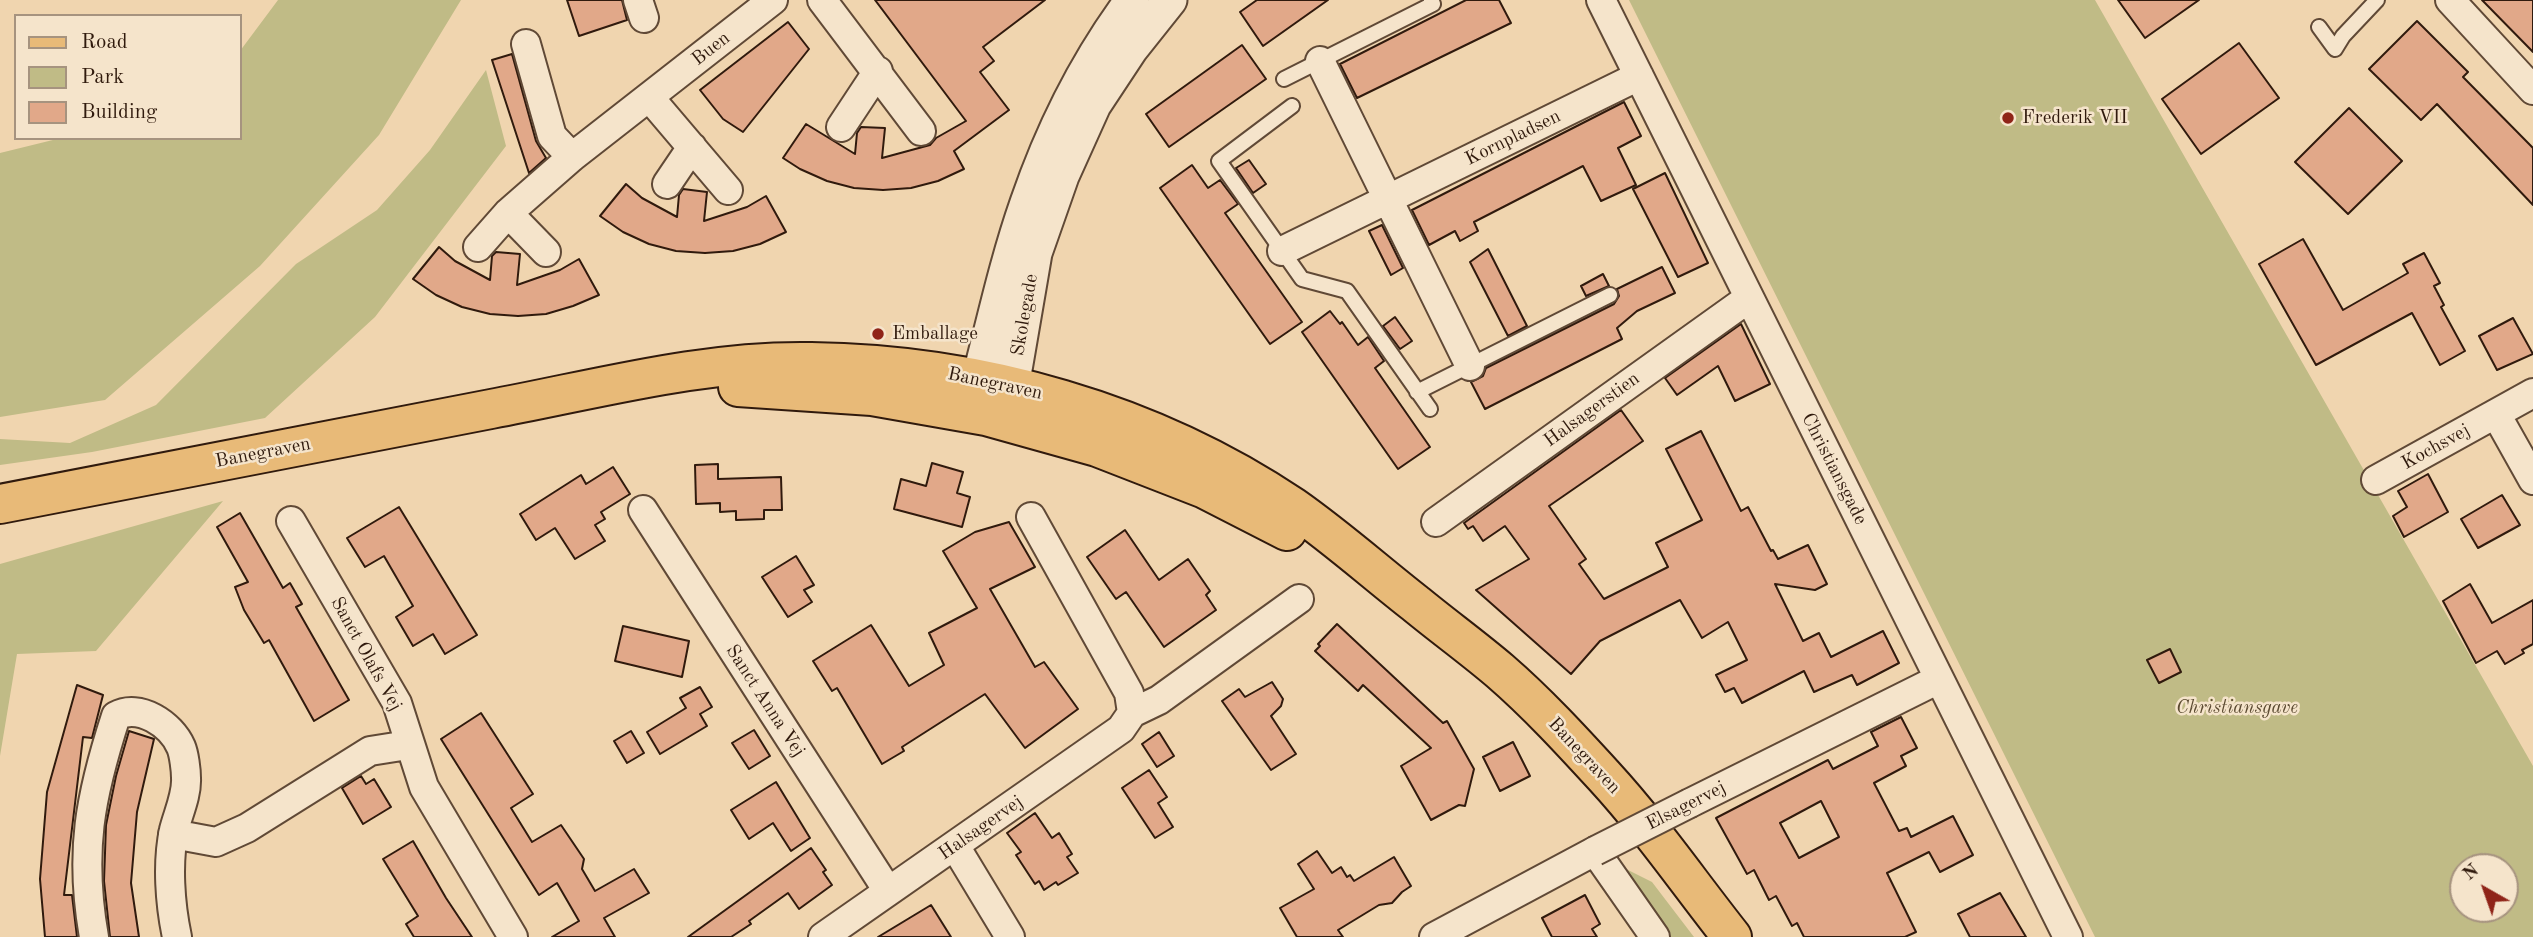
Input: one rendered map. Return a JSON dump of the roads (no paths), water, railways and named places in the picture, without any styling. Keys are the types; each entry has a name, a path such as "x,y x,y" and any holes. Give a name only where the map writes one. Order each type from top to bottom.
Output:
{"main road":[{"name":"Banegraven","path":"0,504 527,402 627,380 717,366 809,362 900,366 995,382 1070,401 1146,429 1220,464 1290,505 1356,553 1501,672 1557,726 1608,780 1732,937"},
{"name":"Banegraven","path":"527,402 642,389 757,387 872,396 986,416 1097,447 1205,489 1308,542 1410,600"}],"street":[{"name":"Buen","path":"478,247 508,213 572,157 773,0"},
{"path":"822,0 921,131"},
{"name":"Skolegade","path":"995,382 1026,205 1049,144 1075,89 1105,36 1132,0"},
{"name":"Skolegade","path":"986,416 1035,253 1062,176 1094,105 1131,48 1170,0"},
{"name":"Christiansgade","path":"1601,0 2068,937"},
{"path":"2450,0 2533,90"},
{"path":"526,44 552,136 572,157"},
{"path":"1320,61 1470,366"},
{"path":"841,127 878,71"},
{"name":"Kornpladsen","path":"1282,251 1639,76"},
{"path":"649,97 729,190"},
{"path":"667,184 692,147"},
{"path":"508,213 546,252"},
{"name":"Halsagerstien","path":"1436,522 1749,298"},
{"name":"Kochsvej","path":"2376,480 2533,393"},
{"path":"2496,414 2533,480"},
{"name":"Sanct Anna Vej","path":"643,510 888,891"},
{"path":"1031,517 1129,693 1132,713"},
{"name":"Sanct Olafs Vej","path":"291,521 397,703 408,745 424,787 513,937"},
{"name":"Halsagervej","path":"823,937 1121,729 1132,713 1159,700 1299,599"},
{"name":"Elsagervej","path":"1434,937 1595,851 1940,678"},
{"path":"94,937 86,883 88,821 103,755 116,716 123,712 145,713 165,727 181,747 187,780 173,834 172,914 177,937"},
{"path":"173,834 216,842 247,828 370,751 408,745"},
{"path":"955,846 1010,937"},
{"path":"1595,851 1655,937"}],"lane":[{"path":"1284,79 1433,4 1431,0"},
{"path":"2319,27 2335,48 2377,0"},
{"path":"1292,106 1219,161 1302,279 1347,292 1430,409"},
{"path":"1418,392 1609,295"}],"place":[{"name":"Frederik VII","path":"2008,118"},
{"name":"Emballage","path":"878,334"}],"park label":[{"name":"Christiansgave","path":"2237,708"}]}
